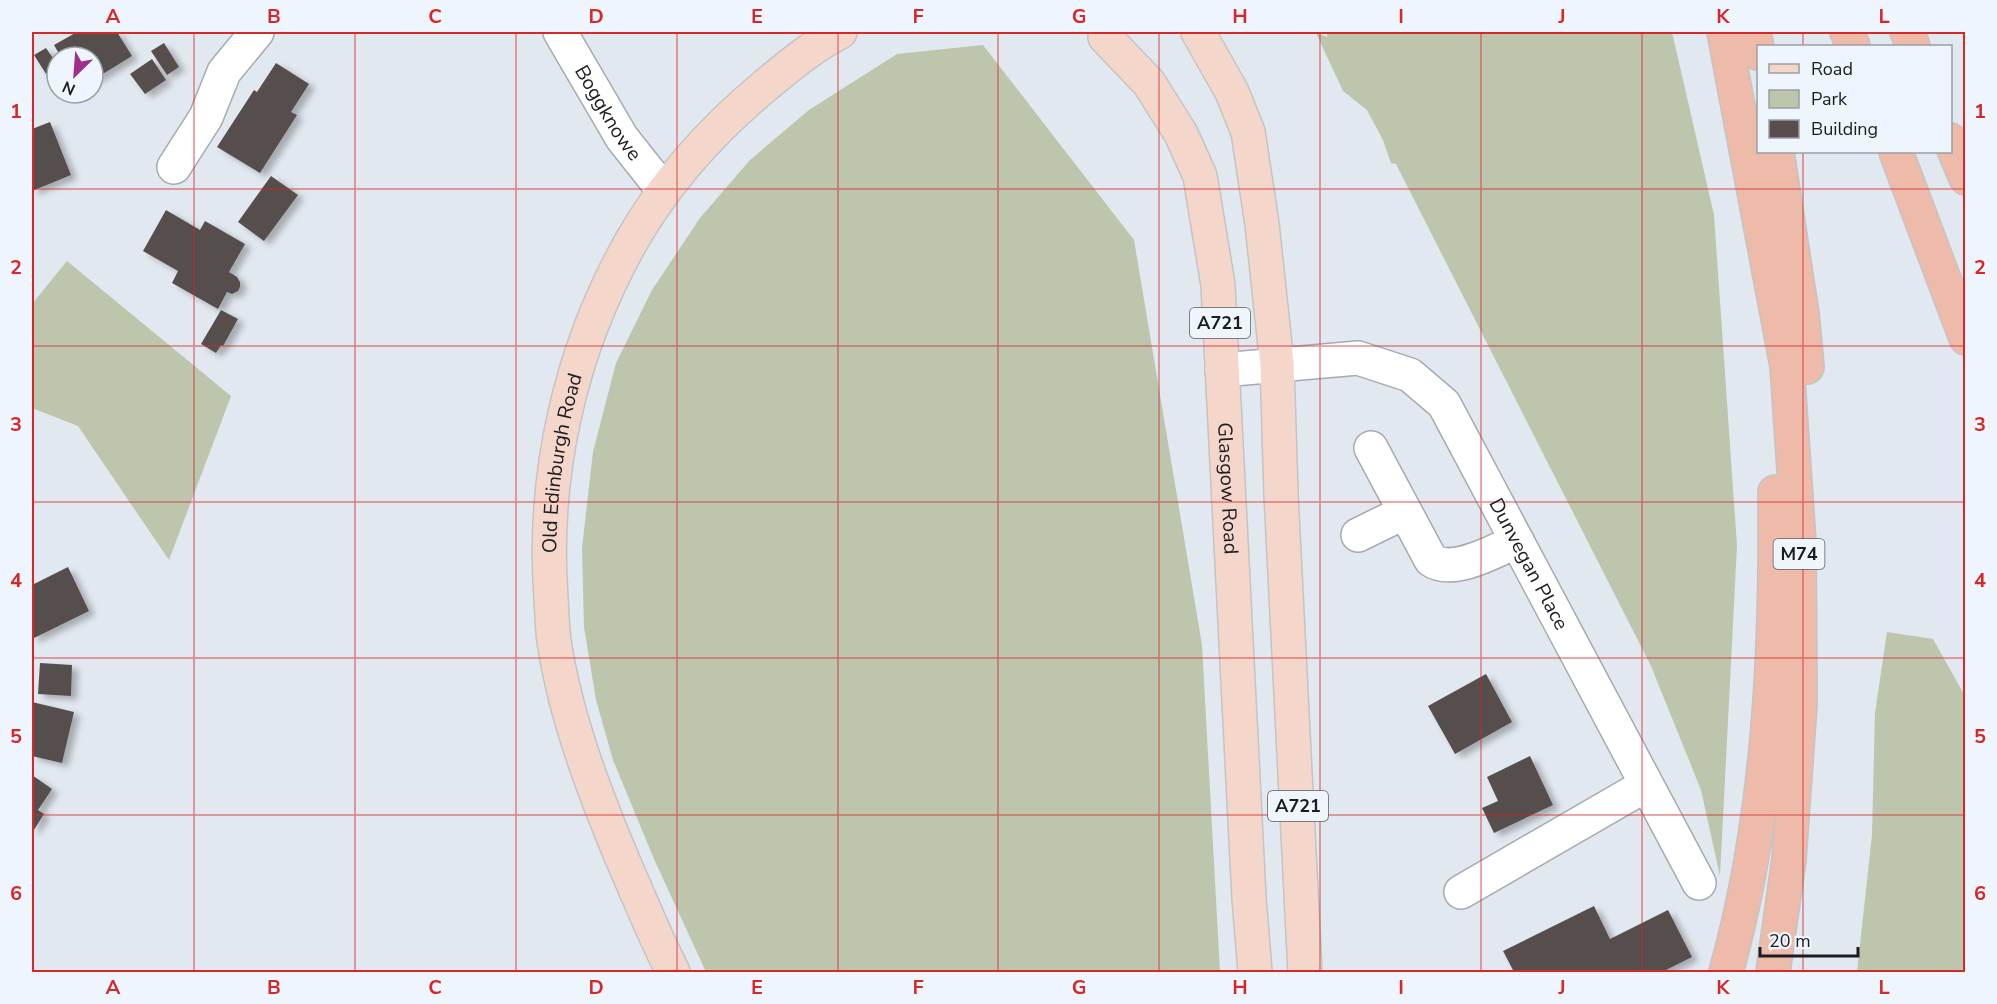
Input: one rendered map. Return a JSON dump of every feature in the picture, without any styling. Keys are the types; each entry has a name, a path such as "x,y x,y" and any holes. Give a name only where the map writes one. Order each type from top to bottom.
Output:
{"highway":[{"path":"1724,32 1745,139 1774,444 1776,568 1772,678 1757,824 1740,925 1726,972"},
{"path":"1754,32 1757,48"},
{"name":"M74","path":"1745,139 1787,366 1799,543 1800,714 1789,859 1773,972"},
{"path":"1952,145 1965,178"},
{"name":"M74","path":"1777,153 1802,314 1812,425 1817,543 1814,749 1805,870 1795,943 1788,972"},
{"path":"1896,153 1965,338"}],"main road":[{"name":"Old Edinburgh Road","path":"673,972 657,942 610,831 582,753 554,640 549,578 549,519 562,426 580,357 600,303 631,242 664,191 692,156 736,110 788,67 840,32"},
{"name":"A721","path":"1198,32 1232,92 1248,132 1262,224 1277,364 1281,494 1305,972"},
{"name":"Glasgow Road","path":"1110,33 1149,82 1181,134 1200,176 1218,285 1249,898 1256,972"}],"street":[{"path":"174,167 206,117 225,72 257,32"},
{"name":"Boggknowe","path":"560,32 622,138 664,191"},
{"name":"Dunvegan Place","path":"1222,370 1358,358 1410,375 1444,404 1699,883"},
{"path":"1371,448 1431,560 1437,565 1467,562 1517,542"},
{"path":"1358,536 1405,512"},
{"path":"1461,892 1646,785"}],"green space":[{"path":"1326,32 1672,32 1714,215 1737,546 1720,876 1701,790 1651,666 1396,164 1391,163 1383,140 1367,110 1343,91 1316,33 1328,37"},
{"path":"983,45 1134,240 1202,645 1220,972 706,972 654,859 613,760 596,700 584,627 582,548 593,452 616,363 652,290 700,218 750,160 809,110 897,54"},
{"path":"67,261 231,396 169,560 78,426 32,408 32,304"},
{"path":"1887,632 1933,639 1965,696 1965,972 1857,972 1872,835 1875,713"}],"building":[{"path":"77,32 117,32 132,56 105,73 105,45 54,45"},
{"path":"164,43 179,67 167,75 151,51"},
{"path":"45,49 45,72 34,55"},
{"path":"152,59 166,80 145,94 130,74"},
{"path":"276,63 309,84 291,112 297,115 260,173 217,147 254,90 257,92"},
{"path":"50,122 71,175 32,191 32,129"},
{"path":"271,176 298,195 264,241 238,222"},
{"path":"166,210 200,230 205,221 245,244 229,272 237,277 240,287 232,294 227,292 218,309 172,283 178,271 143,251"},
{"path":"221,310 238,319 223,346 221,345 216,353 201,344"},
{"path":"68,567 89,611 32,639 32,585"},
{"path":"40,663 72,665 71,696 38,694"},
{"path":"1486,674 1512,722 1455,754 1428,706"},
{"path":"32,702 74,712 62,763 32,756"},
{"path":"1530,756 1553,805 1494,833 1482,808 1498,801 1487,777"},
{"path":"32,775 52,789 38,810 44,814 32,833"},
{"path":"1594,906 1610,939 1668,910 1692,957 1662,972 1514,972 1503,951"}]}
